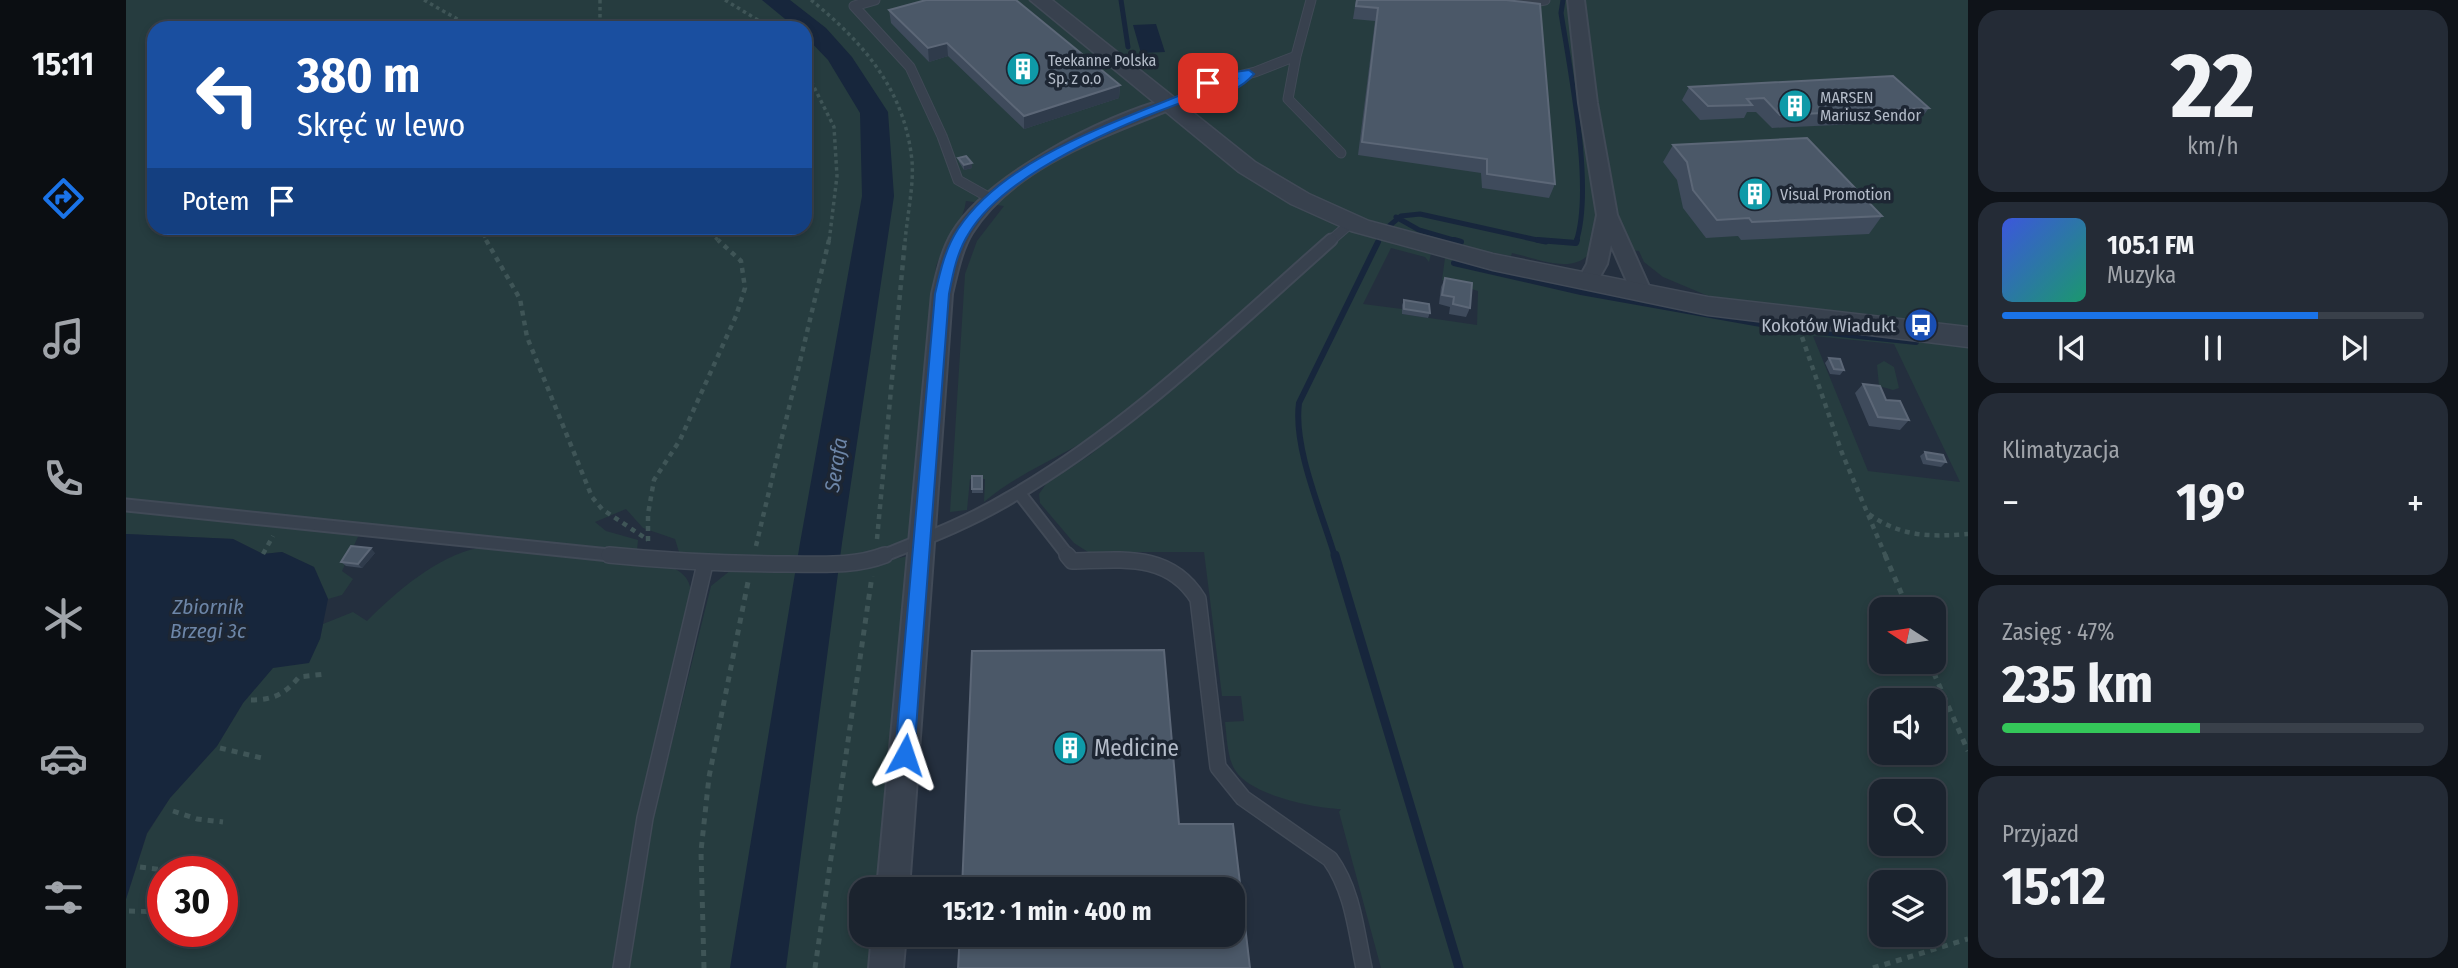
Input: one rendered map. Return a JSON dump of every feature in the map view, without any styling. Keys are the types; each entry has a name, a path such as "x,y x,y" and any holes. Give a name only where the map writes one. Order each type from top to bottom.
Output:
{"street":[{"path":"1040,0 1265,179 1300,199 1352,222 1440,249 1642,293 1797,319 1968,337"},
{"path":"1576,0 1584,78 1608,215 1642,293"},
{"path":"894,877 942,294 950,260 963,231 990,198 1019,177 1105,130 1168,104"},
{"path":"1587,282 1597,264 1608,215"},
{"path":"886,968 888,947"}],"lane":[{"path":"844,0 854,6 910,67 942,136 958,180 990,198"},
{"path":"854,6 875,0"},
{"path":"1311,0 1288,99 1341,153"},
{"path":"1504,4 1517,5 1545,0"},
{"path":"1168,104 1193,94 1219,92 1237,85 1249,74 1296,56"},
{"path":"126,505 705,564 830,564 874,559 923,541 1020,494 1122,424 1352,222"},
{"path":"1020,494 1072,561 1154,563 1176,572 1192,586 1198,598 1218,767 1223,778 1240,796 1313,847 1339,872 1364,968"},
{"path":"621,968 645,818 705,564"}],"path":[{"path":"424,0 461,21"},
{"path":"600,0 600,21"},
{"path":"725,0 760,21"},
{"path":"811,0 864,45 881,66 900,109 912,162 874,559 815,968"},
{"path":"704,968 701,851 709,777 791,390 828,250 837,176 834,127 812,81"},
{"path":"484,235 520,299 527,337 592,497 602,509 648,541"},
{"path":"649,559 648,514 654,480 680,440 736,316 745,288 741,261 713,235"},
{"path":"1797,319 1842,453 1903,597"},
{"path":"1868,514 1888,529 1909,537 1968,534"},
{"path":"251,700 273,701 284,696 299,677 325,674"},
{"path":"1934,674 1968,751"},
{"path":"220,748 266,759"},
{"path":"173,811 223,822"},
{"path":"140,867 147,868"},
{"path":"129,911 147,912"},
{"path":"1873,968 1968,939"}],"green space":[{"path":"126,0 1968,0 1968,331 1713,298 1663,277 1644,262 1639,251 1594,246 1587,256 1579,261 1558,264 1512,253 1511,256 1451,245 1401,229 1393,244 1431,254 1429,262 1425,257 1391,248 1363,304 1402,309 1402,314 1477,325 1478,291 1442,280 1445,258 1570,287 1777,323 1793,335 1806,335 1828,329 1968,343 1968,968 1381,968 1339,812 1341,809 1299,803 1268,793 1243,779 1232,765 1225,722 1244,721 1241,696 1222,696 1204,552 1088,552 1074,543 1040,503 1039,494 1046,484 1090,455 1129,423 1113,422 1082,443 1015,480 984,502 985,479 970,479 967,510 950,512 965,274 977,241 1004,206 966,201 961,218 936,266 911,538 863,555 773,560 689,557 679,552 675,539 643,528 626,509 595,522 606,531 638,540 637,550 363,526 342,571 353,579 342,595 328,599 314,567 282,552 263,554 233,539 126,534","holes":["1813,336 1894,344 1960,482 1868,471"]},
{"path":"1884,361 1894,367 1899,388 1893,390 1879,386 1877,365"},
{"path":"478,548 672,567 689,583 691,597 616,968 126,968 126,899 147,834 170,798 217,746 243,703 272,668 320,639 323,624 353,612 367,621 418,577 447,559"},
{"path":"910,556 879,877 849,877 849,947 873,947 870,968 629,968 643,858 711,586 731,570 865,564"}],"water":[{"path":"1156,24 1165,52 1141,53 1133,25"},
{"name":"Zbiornik Brzegi 3c","path":"126,534 233,539 263,554 282,552 314,567 328,599 320,639 309,663 273,668 243,703 217,746 170,798 147,833 126,899"}],"building":[{"name":"Teekanne Polska Sp. z o.o","path":"926,0 1016,0 1120,85 1024,116 947,43 928,48 889,10"},
{"path":"1357,0 1506,0 1540,4 1555,184 1487,174 1487,159 1362,142 1378,8 1356,6"},
{"path":"1222,76 1227,79 1217,84 1212,81"},
{"path":"1893,76 1929,108 1780,115 1764,98 1747,99 1752,105 1708,106 1689,87"},
{"name":"Visual Promotion","path":"1807,138 1882,216 1752,222 1749,218 1717,220 1693,190 1687,162 1673,145"},
{"path":"966,156 972,163 964,165 958,158"},
{"path":"1445,278 1472,283 1470,308 1453,304 1454,297 1442,295"},
{"path":"1404,300 1429,304 1430,313 1404,309"},
{"path":"1829,358 1840,359 1844,370 1834,369"},
{"path":"1863,384 1880,386 1886,400 1900,401 1909,420 1878,417"},
{"path":"1925,452 1943,455 1946,462 1927,459"},
{"path":"972,476 982,476 982,489 972,489"},
{"path":"351,546 371,548 358,564 341,562"},
{"name":"Medicine","path":"1164,650 1179,824 1233,824 1239,877 963,877 972,651"},
{"name":"Medicine","path":"1245,926 1250,968 958,968 959,947 1245,947"}],"waterway":[{"name":"Serafa","path":"774,0 802,21"},
{"path":"1121,0 1128,47"},
{"path":"1563,0 1561,13 1582,161 1583,192 1576,242"},
{"name":"Serafa","path":"758,968 821,543 878,196 874,112 844,64 812,29"},
{"path":"1398,218 1420,214 1546,242"},
{"path":"1389,226 1398,218"},
{"path":"1398,218 1419,230 1460,242"},
{"path":"1454,240 1461,242"},
{"path":"1538,240 1576,243 1577,240"},
{"path":"1335,557 1304,460 1298,421 1299,403 1378,242"},
{"path":"1454,263 1581,292 1789,329"},
{"path":"1821,332 1916,342"},
{"path":"1335,555 1459,968"}],"place":[{"name":"Teekanne Polska Sp. z o.o","path":"1023,69"},
{"name":"MARSEN Mariusz Sendor","path":"1795,106"},
{"name":"Visual Promotion","path":"1755,194"},
{"name":"Kokotów Wiadukt","path":"1921,325"},
{"name":"Medicine","path":"1070,748"}],"route":[{"path":"905,755 942,294 950,260 963,231 990,198 1019,177 1105,130 1193,94 1219,92 1237,85 1249,74 1227,76 1208,83"}]}
